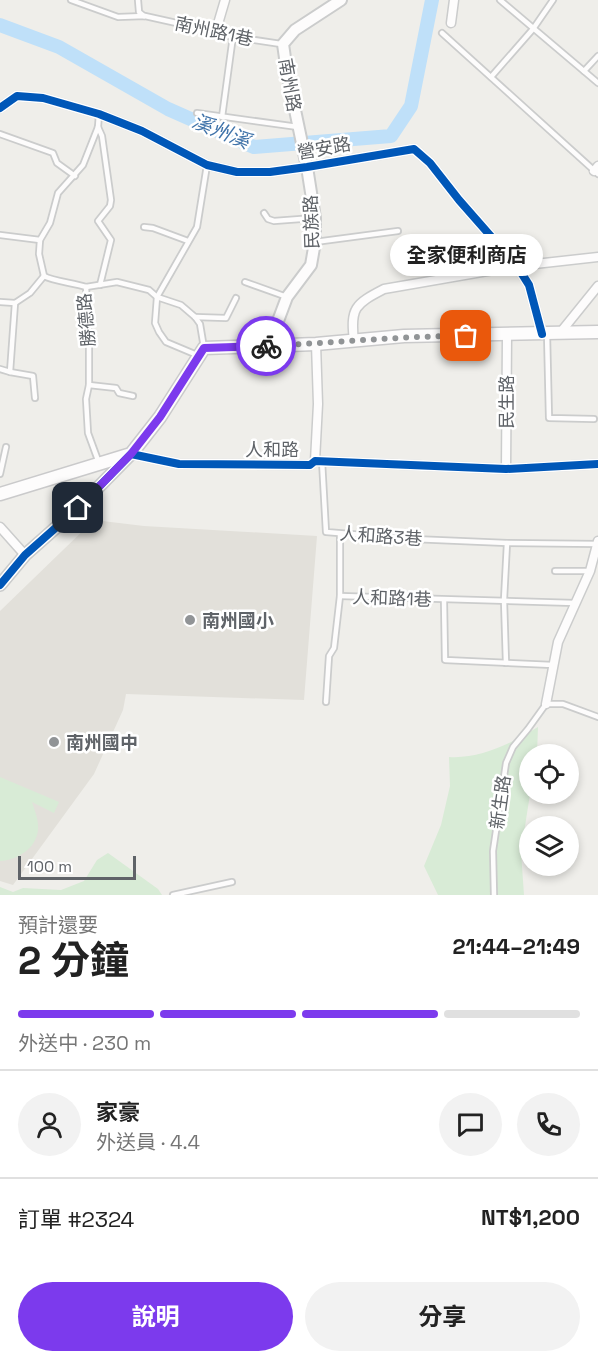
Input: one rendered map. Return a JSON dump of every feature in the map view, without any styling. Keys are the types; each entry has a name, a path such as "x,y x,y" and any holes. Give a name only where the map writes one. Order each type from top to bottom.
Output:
{"main road":[{"path":"0,494 131,454 160,417 202,352 404,336 507,336 598,332"}],"street":[{"path":"215,34 225,0"},
{"name":"南州路","path":"306,164 283,44 295,30 341,0"},
{"path":"451,23 454,0"},
{"name":"營安路","path":"0,108 17,96 43,98 99,114 142,131 207,165 237,172 270,172 306,164 414,149 430,163 459,200 518,266 530,285 544,334"},
{"name":"民族路","path":"269,345 287,297 310,265 315,242 315,218 306,164"},
{"path":"354,341 351,320 354,309 364,299 384,289 518,266 598,257"},
{"path":"560,333 598,286"},
{"name":"民生路","path":"506,469 507,336"},
{"path":"316,344 318,461"},
{"path":"0,585 25,555 78,508 131,454"},
{"name":"人和路","path":"131,454 179,464 310,465 318,461 506,469 598,464"},
{"path":"0,526 25,555"},
{"path":"546,704 558,642 590,571 597,544"}],"lane":[{"name":"南州路1巷","path":"71,0 118,16 145,16 215,34 283,44"},
{"path":"138,0 139,12 145,16"},
{"path":"500,0 598,83"},
{"path":"490,77 533,29 553,0"},
{"path":"442,33 597,170"},
{"path":"222,117 233,36"},
{"path":"584,71 598,56"},
{"path":"197,113 298,127"},
{"path":"0,302 15,303 30,293 44,276 39,254 40,240 50,223 58,193 83,165 98,127 99,114"},
{"path":"98,127 102,136 111,200 110,206 98,221 111,240 100,285"},
{"path":"0,134 53,153 57,163 75,176"},
{"path":"87,287 109,282 127,284 149,290 157,297 181,305 200,324 202,352 166,342 155,322 157,297 200,218 207,165"},
{"path":"264,213 268,219 274,221 315,218"},
{"path":"144,227 153,228 188,242"},
{"path":"315,242 398,231"},
{"path":"0,235 40,240"},
{"name":"勝德路","path":"44,276 51,280 67,281 87,287 88,433 99,464"},
{"path":"245,282 287,297"},
{"path":"195,317 226,318 236,298"},
{"path":"10,372 15,303"},
{"path":"544,334 549,418 594,418"},
{"path":"0,369 33,376 35,398"},
{"path":"89,385 116,388 119,393 133,396"},
{"path":"0,474 6,447"},
{"name":"人和路3巷","path":"318,461 326,532 507,543"},
{"path":"326,702 329,656 334,648 340,596 340,534"},
{"path":"506,663 504,600 507,543 597,544"},
{"path":"555,571 590,571"},
{"name":"人和路1巷","path":"340,596 576,603"},
{"name":"人和路1巷","path":"444,600 445,660 554,664"},
{"path":"546,704 563,704 598,717"},
{"name":"新生路","path":"494,895 493,851 506,763 513,747 546,704"},
{"path":"173,895 232,882"}],"shaded area":[{"name":"南州國小","path":"94,520 144,526 317,536 304,700 126,694 123,710 94,774 13,885 0,881 0,611"}],"green space":[{"path":"538,727 537,744 519,744 519,804 528,804 527,816 519,816 519,876 523,876 524,895 438,895 424,866 441,825 450,786 449,757 484,753 518,739"},
{"path":"0,777 59,802 54,813 32,802 38,827 34,843 19,856 0,861"},
{"path":"108,853 158,889 162,895 0,895 0,887 13,892 23,888 61,890 84,881 97,860"}],"waterway":[{"name":"溪州溪","path":"0,25 59,47 168,109 254,147 391,136 411,106 432,0"}],"cycle path":[{"path":"0,108 17,96 43,98 99,114 142,131 207,165 237,172 270,172 414,149 430,163 517,266 529,285 542,334"},
{"path":"0,585 25,555 78,508 131,454 179,464 310,465 315,461 506,469 598,464"}],"way so far":[{"path":"266,346 404,336 466,336"}],"place":[{"name":"全家便利商店","path":"466,336"},
{"name":"南州國小","path":"190,620"},
{"name":"南州國中","path":"54,742"}],"route":[{"path":"78,508 131,454 160,417 204,348 266,346"}]}
